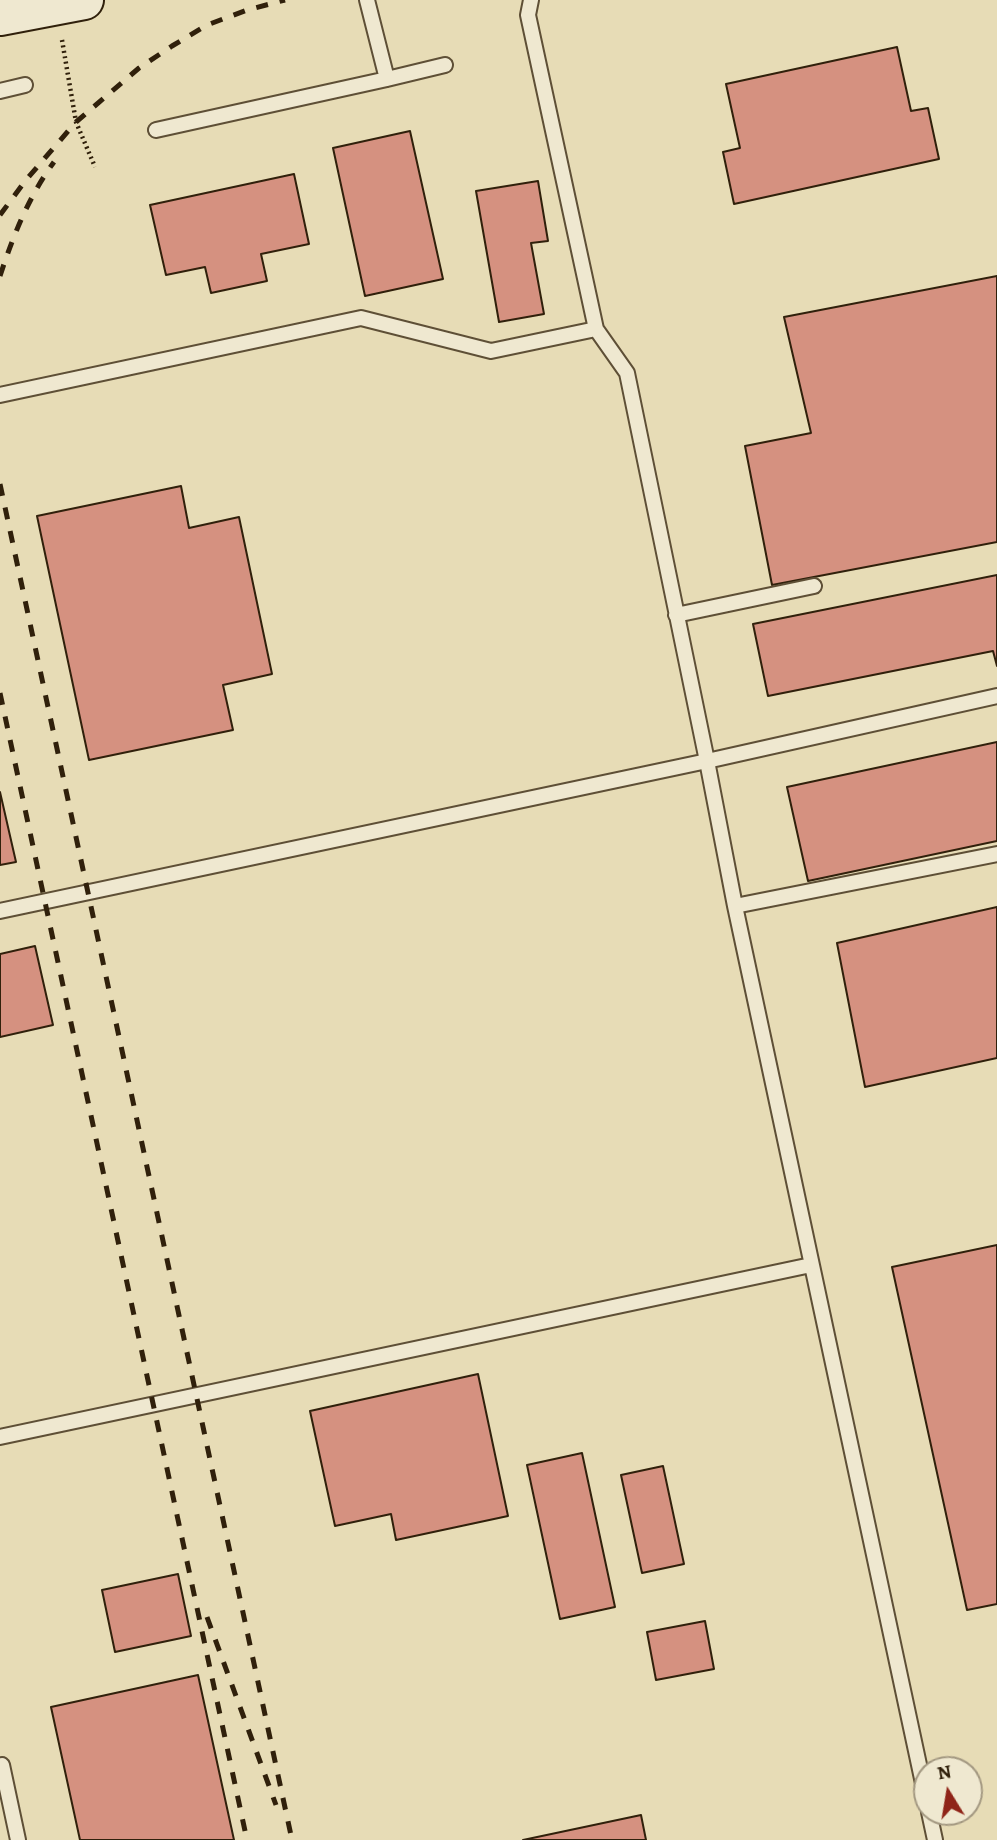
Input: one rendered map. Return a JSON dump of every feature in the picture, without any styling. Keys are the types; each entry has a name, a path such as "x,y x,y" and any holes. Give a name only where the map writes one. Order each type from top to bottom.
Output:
{"street":[{"path":"16,9 84,0"}],"lane":[{"path":"367,0 387,79"},
{"path":"531,0 528,15 596,329 627,373 735,906 917,1756"},
{"path":"156,130 445,65"},
{"path":"0,91 25,85"},
{"path":"0,395 361,318 491,351 596,329"},
{"path":"676,615 814,586"},
{"path":"0,911 707,761 997,696"},
{"path":"735,906 997,854"},
{"path":"0,1437 811,1265"},
{"path":"1,1763 18,1840"}],"path":[{"path":"61,35 76,122 95,167"}],"building":[{"path":"897,47 911,111 928,108 939,159 734,204 723,152 740,148 726,84"},
{"path":"410,131 443,279 365,296 333,148"},
{"path":"294,174 309,244 261,254 267,281 211,293 205,267 166,275 150,205"},
{"path":"538,181 548,241 531,243 544,314 499,322 476,191"},
{"path":"997,276 997,542 772,585 745,446 811,433 784,317"},
{"path":"181,486 189,528 239,517 272,674 223,685 233,730 89,760 37,516"},
{"path":"997,575 997,666 993,651 768,696 753,624"},
{"path":"997,742 997,841 808,881 787,787"},
{"path":"0,792 16,862 0,865"},
{"path":"997,907 997,1058 865,1087 837,943"},
{"path":"35,946 53,1025 0,1037 0,954"},
{"path":"997,1245 997,1604 967,1610 892,1267"},
{"path":"478,1374 508,1516 396,1540 391,1514 335,1526 310,1411"},
{"path":"582,1453 615,1607 560,1619 527,1465"},
{"path":"663,1466 684,1564 642,1573 621,1475"},
{"path":"178,1574 191,1636 115,1652 102,1590"},
{"path":"705,1621 714,1669 656,1680 647,1632"},
{"path":"198,1675 234,1840 80,1840 51,1707"},
{"path":"641,1815 646,1840 523,1840"}],"railway":[{"path":"0,215 76,122 139,68 207,25 285,0"},
{"path":"0,276 22,217 54,162"},
{"path":"0,484 292,1840"},
{"path":"0,693 247,1840"},
{"path":"207,1617 276,1805"}]}
